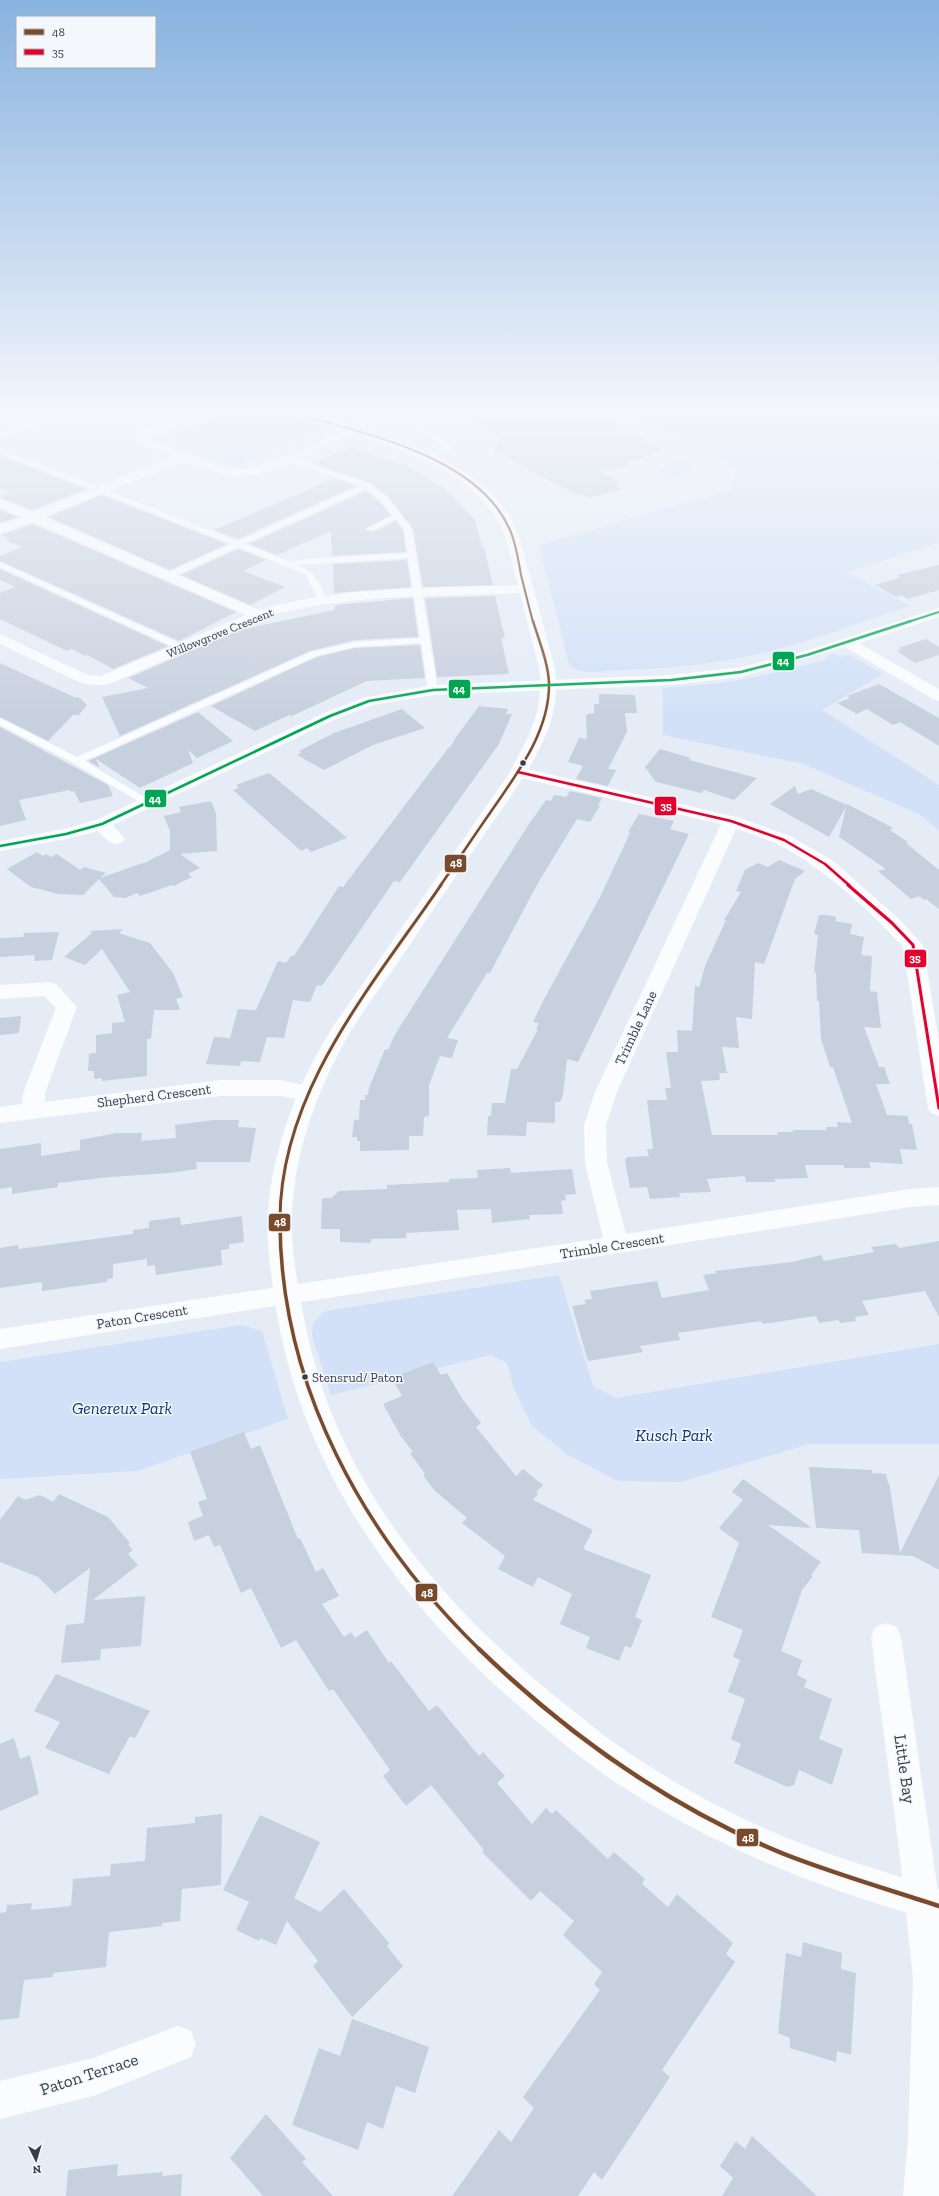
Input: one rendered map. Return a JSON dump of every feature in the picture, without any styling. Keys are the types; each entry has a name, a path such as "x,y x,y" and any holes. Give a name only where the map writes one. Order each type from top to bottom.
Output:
{"street":[{"path":"0,530 29,517"},
{"path":"35,517 170,575 258,615"},
{"path":"504,517 510,529 547,668 549,685 548,699 540,729 518,772 341,1030 322,1063 308,1093 294,1140 281,1196 280,1226 285,1294 298,1362 309,1397 324,1435 367,1512 424,1591 498,1669 568,1727 638,1778 689,1807 804,1862 931,1903 931,1978 927,2140 922,2196"},
{"name":"Willowgrove Crescent","path":"0,638 75,674 85,681 106,680 258,615 324,600 525,589"},
{"path":"0,846 66,834 102,824 350,708 392,696 433,690 712,676 770,665 939,612"},
{"path":"847,642 939,696"},
{"path":"518,772 731,821 784,840 826,864 913,944 939,1108"},
{"name":"Trimble Lane","path":"616,1244 596,1163 595,1125 606,1092 731,821"},
{"path":"102,824 116,840"},
{"path":"0,992 49,989 67,1007 34,1093 33,1111"},
{"name":"Shepherd Crescent","path":"0,1115 220,1088 281,1088 308,1093"},
{"name":"Trimble Crescent","path":"285,1294 522,1260 910,1198 939,1196"},
{"name":"Paton Crescent","path":"0,1339 285,1294"},
{"name":"Little Bay","path":"886,1637 931,1903"},
{"name":"Paton Terrace","path":"0,2100 93,2076 178,2044"}],"lane":[{"path":"171,517 290,564 311,575 324,600"},
{"path":"170,575 298,517"},
{"path":"369,529 395,517"},
{"path":"399,517 408,529 433,690"},
{"path":"290,564 304,561 411,555"},
{"path":"0,564 183,648"},
{"path":"77,761 314,654 335,647 360,643 425,640"},
{"path":"0,721 77,761 149,803"}],"green space":[{"path":"636,517 939,517 939,543 846,572 910,606 800,643 763,653 709,663 673,667 592,672 579,670 569,664 539,545"},
{"path":"835,654 841,657 850,655 883,674 822,710 939,785 939,830 919,814 803,764 663,735 663,688 720,683 765,675 825,660 829,655"},
{"name":"Kusch Park","path":"559,1275 593,1386 616,1398 939,1344 939,1444 809,1444 681,1482 618,1481 568,1455 532,1426 514,1389 507,1363 490,1355 331,1395 312,1336 313,1323 325,1311"},
{"name":"Genereux Park","path":"241,1325 262,1331 288,1419 137,1471 0,1479 0,1362"}],"building":[{"path":"0,517 17,517 0,523"},
{"path":"49,517 159,517 227,544 170,570"},
{"path":"243,517 286,517 238,539 214,530"},
{"path":"308,517 387,517 364,530 373,532 396,521 403,530 406,552 332,556 331,531 277,555 249,544"},
{"path":"404,517 473,517 482,547 484,547 493,585 423,587 413,529"},
{"path":"33,524 236,612 179,641 0,561 0,556 22,547 6,540 10,539 1,535"},
{"path":"238,549 266,560 243,571 285,587 250,605 181,575"},
{"path":"407,560 411,587 334,593 333,564"},
{"path":"939,565 939,590 908,599 901,595 896,597 875,585 901,577 897,575"},
{"path":"0,569 168,646 113,669 72,649 67,651 0,619 0,593 15,587 0,580"},
{"path":"495,596 505,638 501,638 509,674 437,677 425,598"},
{"path":"413,598 418,637 355,640 310,651 120,736 102,697 148,688 128,678 240,630 335,610 335,605"},
{"path":"926,639 939,647 939,655 915,663 897,651 902,650 898,648"},
{"path":"420,645 425,678 367,681 292,716 289,715 255,731 211,706 317,657 355,648"},
{"path":"0,663 74,697 80,698 87,705 79,715 73,715 48,741 0,717"},
{"path":"879,684 939,718 939,746 900,722 893,725 867,709 857,714 837,703 850,698 847,696"},
{"path":"599,694 635,695 637,713 625,713 627,732 608,769 616,770 608,786 576,779 583,766 568,762 579,738 587,739 587,714 594,713 594,704 599,704"},
{"path":"479,706 508,709 506,714 512,714 499,744 400,882 394,881 324,983 321,986 317,985 310,1002 293,1000 284,1038 267,1037 260,1062 241,1061 240,1066 206,1064 214,1037 230,1038 238,1009 256,1010 278,961 286,963 291,956 294,956 339,886 343,887 449,747 450,748 456,737"},
{"path":"402,709 425,728 373,745 324,770 297,755 302,752 299,751 334,733"},
{"path":"198,712 233,741 197,758 188,750 193,763 140,788 96,759 100,768 88,761"},
{"path":"0,727 108,785 113,796 80,803 74,791 71,792 70,790 19,800 26,820 0,826"},
{"path":"660,749 691,758 689,760 757,778 734,800 704,790 701,793 656,782 645,767"},
{"path":"269,773 347,838 311,852 307,848 301,851 233,790 239,788 236,785"},
{"path":"795,786 798,794 811,789 847,804 893,828 890,830 908,842 906,843 939,870 939,909 926,899 924,900 919,896 911,899 878,871 886,869 839,837 846,807 829,837 770,804"},
{"path":"570,791 602,798 598,805 600,806 590,822 577,819 538,883 490,973 487,973 447,1038 458,1040 452,1058 440,1056 429,1085 429,1116 424,1117 423,1136 409,1136 409,1150 360,1151 360,1141 357,1141 357,1137 352,1137 354,1120 359,1120 360,1100 365,1100 365,1095 368,1095 369,1088 385,1049 388,1050 394,1036 529,824 546,800 551,801 554,795 566,797"},
{"path":"211,801 216,813 217,851 180,854 200,868 188,874 192,877 174,886 172,885 140,896 137,893 125,898 114,897 99,879 83,895 58,894 31,887 7,869 37,852 43,856 46,854 51,857 57,854 80,870 84,867 106,873 100,878 146,862 170,850 170,831 164,816 181,812 179,807"},
{"path":"639,814 674,821 670,829 689,834 578,1062 567,1059 563,1095 560,1102 555,1102 555,1123 527,1122 526,1136 487,1135 488,1116 491,1116 492,1103 505,1103 511,1069 517,1069 538,1029 536,1029 539,1023 533,1022 599,899 630,833 628,832"},
{"path":"779,860 805,871 795,879 764,964 755,962 752,1019 736,1017 739,1048 722,1047 727,1073 719,1073 720,1080 701,1081 712,1135 778,1135 777,1132 793,1132 793,1130 826,1130 826,1127 838,1127 837,1122 852,1123 833,1067 830,1067 821,1039 819,1001 817,1001 816,973 814,972 818,935 814,934 819,915 826,915 836,917 835,921 852,924 850,934 864,937 861,955 872,956 870,991 877,992 881,1028 864,1027 879,1067 884,1067 890,1084 876,1084 887,1115 908,1116 909,1124 912,1124 917,1150 900,1149 903,1164 869,1162 871,1168 844,1168 844,1165 805,1165 808,1178 775,1179 775,1182 746,1182 745,1176 707,1179 711,1192 679,1193 680,1197 650,1199 647,1187 630,1188 625,1160 627,1157 649,1156 647,1149 653,1149 647,1100 667,1100 665,1088 671,1088 666,1052 678,1052 677,1030 692,1031 695,986 699,987 705,966 726,920 724,920 741,892 736,891 745,870 758,863 768,867"},
{"path":"123,929 119,933 150,943 173,973 183,997 176,999 180,1010 154,1010 151,1039 147,1039 147,1076 102,1081 102,1078 94,1079 94,1071 88,1071 89,1054 96,1053 96,1035 112,1033 112,1023 125,1022 117,995 130,992 102,949 85,965 64,957 92,933 90,931"},
{"path":"59,932 52,960 34,961 35,955 0,957 0,938 23,937 24,933"},
{"path":"21,1016 19,1033 0,1035 0,1018"},
{"path":"214,1120 239,1120 238,1127 256,1128 250,1162 196,1162 197,1169 170,1173 110,1177 58,1183 58,1187 12,1194 12,1187 0,1189 0,1149 41,1143 41,1156 80,1150 80,1140 116,1133 142,1133 141,1141 176,1138 175,1125"},
{"path":"510,1168 511,1173 572,1169 576,1194 565,1195 566,1200 561,1201 563,1214 529,1215 530,1219 492,1223 491,1209 457,1210 459,1230 406,1233 406,1238 371,1239 371,1243 340,1242 340,1229 321,1229 322,1198 331,1198 339,1191 387,1189 387,1185 449,1182 449,1179 478,1178 477,1170"},
{"path":"242,1216 244,1242 229,1244 229,1249 221,1250 222,1265 156,1275 155,1265 147,1266 147,1259 113,1264 113,1278 107,1279 107,1282 42,1291 42,1282 0,1288 0,1248 18,1245 18,1249 133,1234 133,1230 149,1228 149,1221 180,1217 181,1225"},
{"path":"939,1241 939,1317 925,1291 862,1301 869,1315 855,1317 856,1321 840,1323 838,1320 819,1323 816,1316 763,1324 761,1321 678,1333 680,1340 640,1346 643,1352 588,1361 572,1306 586,1304 584,1300 592,1299 590,1291 657,1281 662,1298 709,1290 703,1275 716,1273 715,1271 792,1262 821,1255 824,1261 874,1252 871,1247 896,1244 899,1248"},
{"path":"433,1362 441,1375 447,1373 463,1400 481,1423 476,1427 516,1476 523,1469 543,1485 536,1492 538,1494 533,1500 593,1530 583,1549 651,1575 635,1617 642,1620 631,1648 625,1646 619,1661 586,1648 590,1637 560,1624 572,1594 538,1577 533,1587 498,1569 505,1556 462,1523 467,1518 434,1490 423,1475 425,1474 410,1453 413,1452 400,1435 383,1404 402,1396 392,1378"},
{"path":"244,1432 251,1449 260,1445 298,1539 300,1538 316,1572 323,1568 339,1596 322,1604 344,1637 351,1632 355,1638 367,1630 389,1663 391,1661 429,1711 437,1705 479,1756 483,1752 505,1776 497,1783 532,1824 546,1808 552,1814 556,1810 608,1859 614,1852 645,1879 642,1884 668,1907 677,1894 733,1943 726,1954 735,1962 662,2070 670,2077 602,2180 594,2172 578,2196 452,2196 499,2130 511,2142 534,2108 523,2097 600,1990 594,1984 602,1972 563,1935 574,1921 540,1891 531,1901 482,1852 484,1850 431,1785 406,1806 383,1776 390,1770 333,1689 329,1691 296,1640 281,1648 251,1588 241,1593 220,1545 214,1547 209,1535 194,1541 188,1522 203,1516 198,1502 207,1499 190,1452"},
{"path":"809,1467 872,1470 872,1473 886,1474 889,1483 900,1553 939,1475 939,1570 913,1556 862,1553 859,1530 816,1528"},
{"path":"743,1479 812,1528 768,1525 821,1562 811,1575 813,1576 802,1590 781,1651 802,1660 797,1675 807,1680 804,1687 832,1699 819,1739 843,1749 832,1785 799,1770 794,1785 787,1787 734,1763 741,1744 731,1739 745,1699 728,1692 740,1660 733,1657 743,1630 711,1617 739,1543 719,1528 743,1500 732,1492"},
{"path":"59,1494 108,1517 130,1543 128,1544 133,1550 128,1554 138,1565 93,1600 145,1596 141,1646 101,1649 100,1660 61,1663 66,1625 84,1623 90,1568 55,1594 38,1577 0,1562 0,1520 18,1496 25,1500 40,1495 53,1502"},
{"path":"56,1674 150,1711 135,1738 130,1736 109,1774 45,1748 60,1722 34,1711"},
{"path":"14,1738 20,1759 30,1755 39,1794 0,1811 0,1744"},
{"path":"222,1814 221,1885 182,1889 180,1921 162,1923 162,1926 109,1932 106,1967 53,1973 53,1977 24,1980 19,2018 0,2020 0,1913 6,1912 7,1905 32,1903 31,1910 71,1906 73,1879 110,1876 111,1864 145,1861 147,1828 195,1823 195,1817"},
{"path":"260,1815 320,1842 294,1898 320,1912 344,1889 389,1943 387,1946 403,1966 352,2017 313,1966 318,1961 287,1921 276,1945 260,1938 259,1941 236,1930 249,1902 223,1890"},
{"path":"803,1942 842,1953 841,1969 856,1973 851,2055 837,2051 836,2062 790,2048 790,2038 778,2033 786,1953 801,1957"},
{"path":"352,2019 429,2047 415,2093 396,2086 383,2129 367,2122 358,2150 292,2125 319,2048 340,2056"},
{"path":"266,2114 306,2159 302,2162 333,2196 263,2196 230,2158"},
{"path":"752,2136 817,2196 722,2196 733,2178 720,2166 736,2141 745,2149"},
{"path":"118,2164 117,2176 163,2172 162,2176 182,2174 181,2196 66,2196 68,2170"}],"transit line":[{"name":"48","path":"503,517 509,527 513,539 530,610 547,668 549,682 546,709 537,735 518,772 341,1030 320,1069 302,1110 284,1175 280,1215 281,1243 283,1270 293,1338 313,1403 340,1465 374,1524 414,1579 459,1630 509,1677 561,1721 600,1752 630,1773 680,1803 741,1835 784,1854 822,1868 939,1906"},
{"name":"44","path":"0,846 66,834 102,824 330,716 369,701 433,690 671,680 741,672 807,655 939,612"},
{"name":"35","path":"518,772 731,821 784,840 825,864 892,923 913,945 939,1108"}],"place":[{"name":"Stensrud/ Paton","path":"305,1377"}]}
